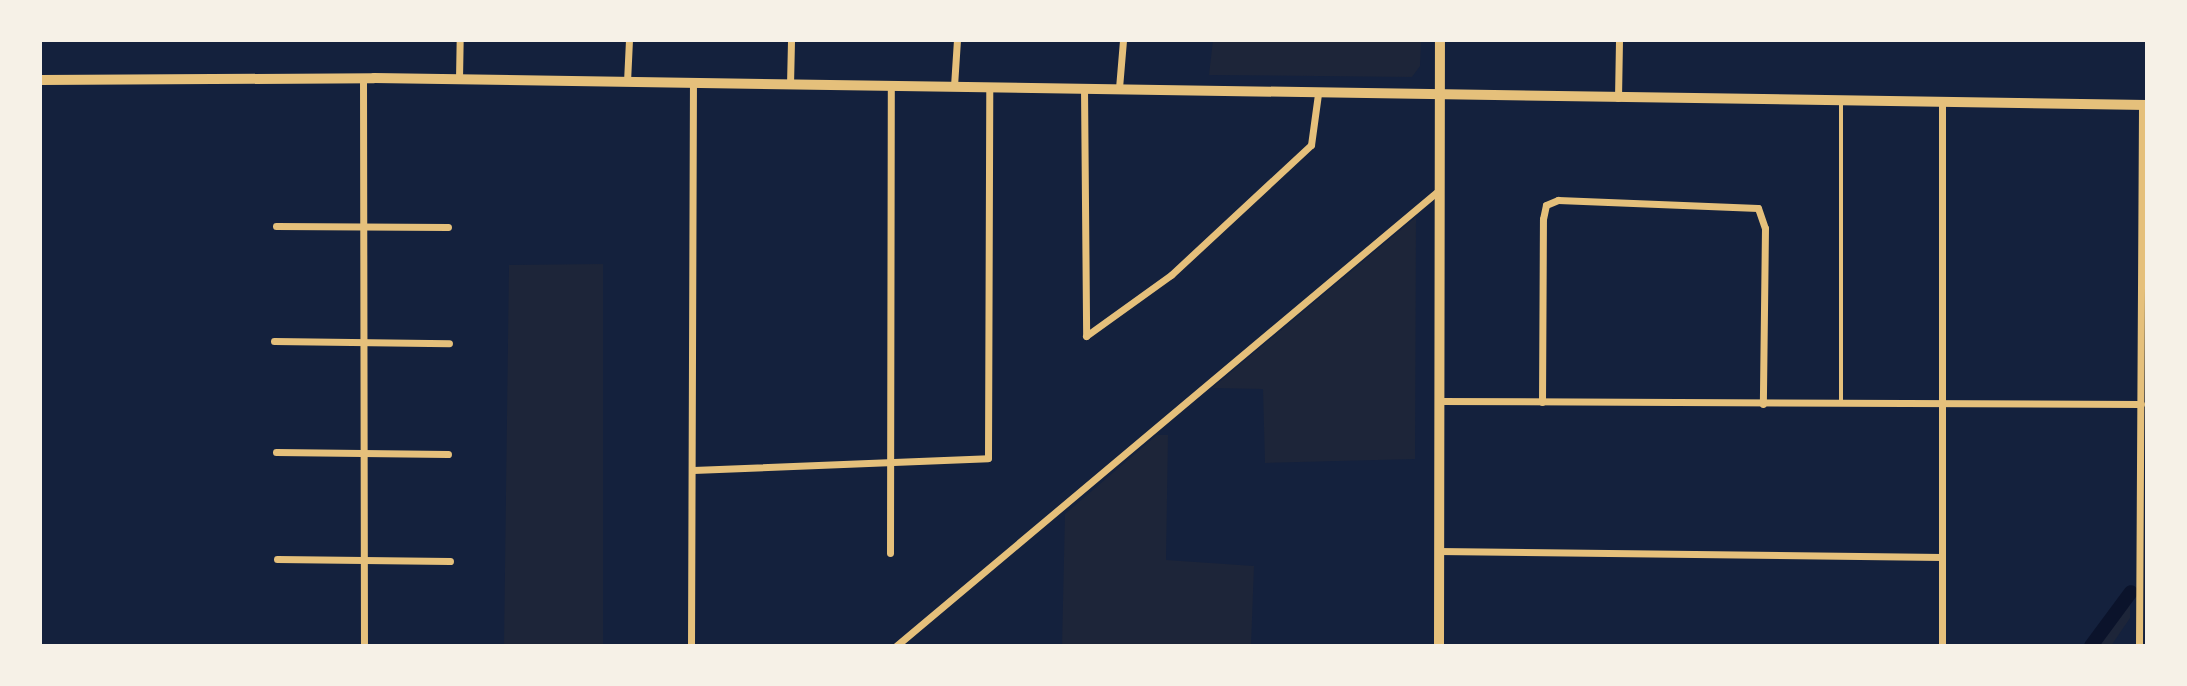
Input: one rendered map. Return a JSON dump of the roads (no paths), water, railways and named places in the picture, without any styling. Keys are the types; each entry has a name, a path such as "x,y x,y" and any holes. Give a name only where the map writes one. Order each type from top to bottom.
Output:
{"main road":[{"path":"1439,646 1440,40"},
{"path":"40,80 459,79 2144,105"}],"street":[{"path":"459,79 460,40"},
{"path":"627,82 629,40"},
{"path":"790,85 791,40"},
{"path":"954,86 957,40"},
{"path":"1119,88 1123,40"},
{"path":"1618,98 1619,40"},
{"path":"363,78 364,646"},
{"path":"691,646 693,83"},
{"path":"890,553 891,86"},
{"path":"693,470 988,458 989,86"},
{"path":"1084,88 1086,336 1171,275 1311,145 1318,94"},
{"path":"1942,102 1942,646"},
{"path":"2139,646 2144,404 2144,105"},
{"path":"896,646 1439,190"},
{"path":"1542,402 1543,219 1546,205 1558,200 1758,208 1765,228 1763,404"},
{"path":"276,226 448,227"},
{"path":"274,341 449,343"},
{"path":"1439,401 2144,404"},
{"path":"276,452 448,454"},
{"path":"1438,551 1942,557"},
{"path":"277,559 450,561"}],"lane":[{"path":"1841,102 1841,404"}],"waterway":[{"path":"2091,646 2131,592"}]}
